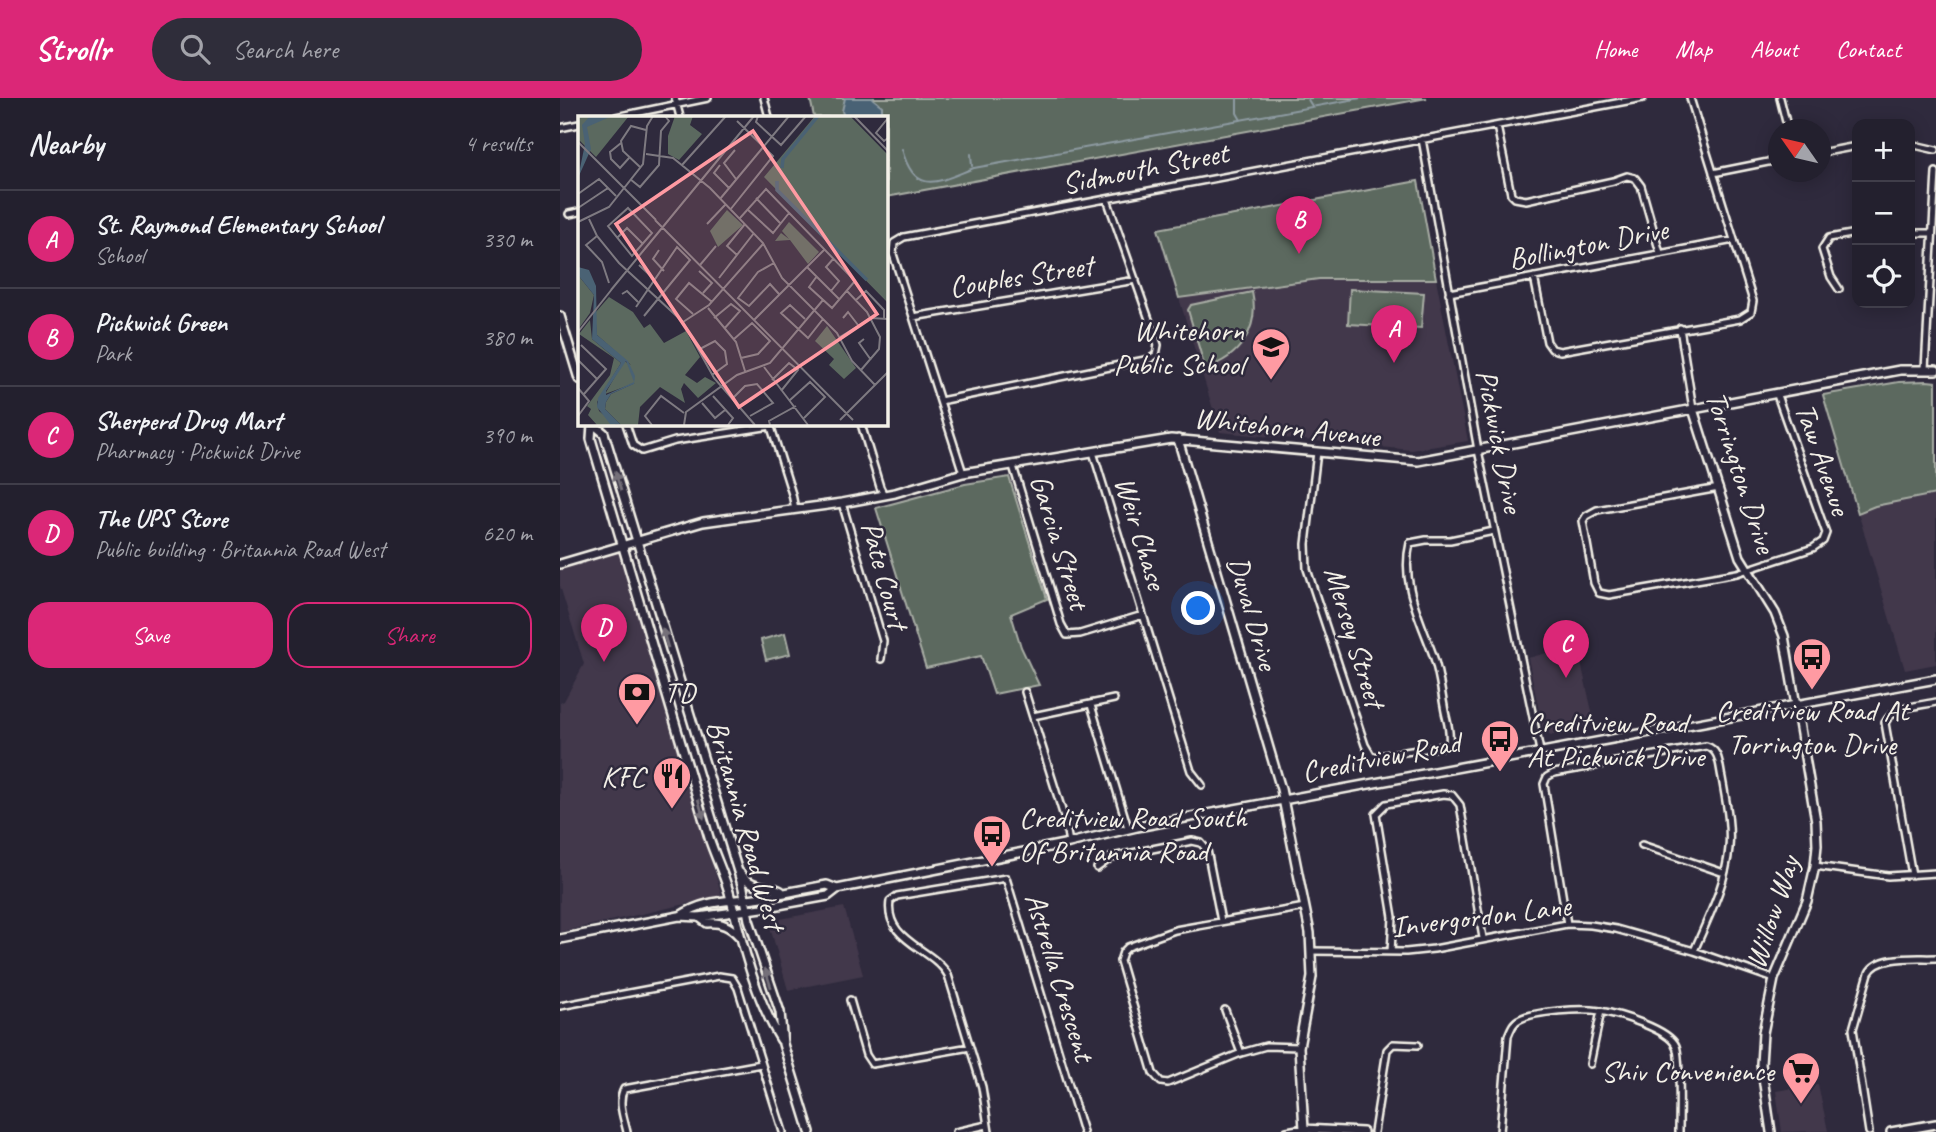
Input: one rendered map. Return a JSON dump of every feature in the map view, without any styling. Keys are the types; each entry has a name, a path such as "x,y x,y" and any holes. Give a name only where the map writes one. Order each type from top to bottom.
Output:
{"main road":[{"path":"560,316 578,376"},
{"name":"Whitehorn Avenue","path":"560,564 703,523 842,503 884,495 963,473 1178,439 1418,461 1900,370 1936,370"},
{"name":"Torrington Drive","path":"1693,409 1740,556 1774,613 1784,636 1795,706"},
{"name":"Britannia Road West","path":"593,425 591,439 710,841 766,1016 783,1044"},
{"name":"Britannia Road West","path":"594,425 604,433 780,1012 783,1044 810,1132"},
{"name":"Duval Drive","path":"1178,439 1284,799 1305,907 1312,977 1299,1047 1304,1129"},
{"name":"Creditview Road","path":"560,939 680,916 747,910 828,896 837,889 1069,843 1128,828 1936,679"},
{"name":"Willow Way","path":"1771,1132 1761,1064 1763,1033 1774,979 1807,901 1815,866 1816,821 1795,706"},
{"path":"736,867 753,885 773,887 782,892"},
{"name":"Creditview Road","path":"680,916 694,907 730,900 827,885 837,889"},
{"path":"699,916 708,923 727,926 741,939"},
{"path":"1891,1132 1936,1124"},
{"path":"1287,1132 1304,1129 1363,1132"}],"street":[{"path":"675,98 680,116"},
{"path":"621,116 708,98"},
{"path":"764,98 769,116"},
{"name":"Sidmouth Street","path":"963,473 894,254 894,243 904,237 1643,98"},
{"path":"1534,277 1547,342 1552,349 1560,351 1740,319 1751,312 1753,300 1690,98"},
{"path":"1780,98 1785,119"},
{"path":"560,128 578,124"},
{"path":"1497,125 1511,194 1515,198 1526,200 1627,176 1635,178 1641,186 1660,253"},
{"name":"Pickwick Drive","path":"1422,139 1478,450 1540,751"},
{"path":"1915,145 1936,150"},
{"path":"1831,151 1852,147"},
{"path":"1713,173 1768,162"},
{"path":"1925,369 1936,172"},
{"path":"940,401 1150,359 1156,355 1158,345 1107,199"},
{"path":"569,214 578,212"},
{"path":"1915,233 1932,233"},
{"path":"1839,289 1831,277 1822,249 1829,238 1852,234"},
{"name":"Bollington Drive","path":"1449,293 1734,240"},
{"name":"Couples Street","path":"914,317 1136,280"},
{"name":"Torrington Drive","path":"1680,328 1693,409"},
{"name":"Taw Avenue","path":"1748,570 1813,548 1823,541 1826,533 1777,395"},
{"path":"626,425 633,445 640,451 675,441 770,425 795,509"},
{"path":"861,425 884,495"},
{"name":"Weir Chase","path":"1093,452 1191,771 1202,785"},
{"name":"Mersey Street","path":"1317,452 1306,544 1307,569 1371,757 1449,743 1451,730 1446,720 1435,661 1413,602 1407,576 1410,543 1450,540 1494,531"},
{"name":"Garcia Street","path":"1013,466 1061,624 1067,635 1080,634 1143,615"},
{"path":"1719,488 1597,510 1586,516 1583,521 1594,583 1599,593 1609,595 1748,570"},
{"name":"Pate Court","path":"842,503 883,641 881,659"},
{"path":"1025,692 1065,820 1069,843"},
{"path":"1033,716 1114,699"},
{"path":"1912,875 1885,723 1895,711 1936,702"},
{"path":"1091,705 1128,828"},
{"path":"1567,924 1544,784 1547,777 1554,773 1699,746 1711,747 1718,756 1729,820 1729,849 1718,895 1694,951"},
{"path":"1391,952 1393,917 1376,814 1386,804 1443,794 1452,795 1460,805 1483,938"},
{"path":"1097,868 1112,857 1192,841 1201,843 1208,850 1221,921"},
{"path":"1642,845 1724,873"},
{"path":"1815,866 1888,876 1936,873"},
{"name":"Astrella Crescent","path":"989,1132 982,1087 948,975 943,966 901,936 889,905 897,896 1006,878 1083,1132"},
{"path":"1299,1047 1266,1046 1241,1053 1168,1083 1155,1079 1121,966 1121,956 1128,947 1175,930 1305,907"},
{"name":"Invergordon Lane","path":"1311,951 1391,952 1434,949 1567,924 1616,929 1694,951 1774,979"},
{"path":"1868,1132 1853,1029 1869,974 1872,968 1882,961 1936,958"},
{"path":"560,1006 729,976 735,980 738,988 783,1132"},
{"path":"850,1000 866,1055 872,1064 970,1047"},
{"path":"1225,1010 1241,1053"},
{"path":"1500,1132 1508,1036 1512,1026 1521,1018 1557,1011 1601,1011 1660,1030 1676,1046 1679,1132"},
{"path":"1590,1064 1601,1011"},
{"path":"1374,1132 1387,1051 1393,1044 1418,1045"},
{"path":"628,1132 622,1107 621,1095 624,1089 761,1064"},
{"path":"956,1132 987,1125"}],"shaded area":[{"path":"1319,279 1436,279 1468,441 1412,450 1220,432 1179,298"},
{"path":"1899,382 1936,382 1936,664 1905,670 1823,395"},
{"path":"619,549 722,896 560,932 560,703 564,701 584,664 560,586 560,567"},
{"path":"1577,645 1595,725 1551,735 1543,730 1528,658"},
{"path":"844,907 863,975 788,990 770,927 775,920"},
{"path":"1818,1084 1828,1131 1782,1132 1776,1091"}],"green space":[{"path":"810,98 1427,98 887,197 887,116 814,116"},
{"path":"1418,181 1436,279 1319,279 1179,298 1158,229"},
{"path":"1350,289 1424,293 1421,328 1348,324"},
{"path":"1252,292 1253,318 1245,340 1228,357 1205,368 1188,310 1191,305"},
{"path":"1899,382 1936,382 1936,494 1875,506 1858,513 1823,395"},
{"path":"1009,477 1047,599 1011,614 1021,647 1039,685 994,694 981,656 926,668 876,508 965,484"},
{"path":"785,633 790,654 766,660 761,640"}],"water":[{"path":"845,98 872,98 882,106 882,116 844,116"}],"waterway":[{"path":"1237,98 1237,113 1241,120"},
{"path":"1307,98 1312,106"},
{"path":"902,149 914,174 922,180 940,181 974,168 1361,98"},
{"path":"971,154 972,166"}],"place":[{"name":"Pickwick Green","path":"1299,254"},
{"name":"St. Raymond Elementary School","path":"1394,363"},
{"name":"Whitehorn Public School","path":"1271,381"},
{"name":"The UPS Store","path":"604,662"},
{"name":"Sherperd Drug Mart","path":"1566,678"},
{"name":"Creditview Road At Torrington Drive","path":"1812,691"},
{"name":"TD","path":"637,726"},
{"name":"Creditview Road At Pickwick Drive","path":"1500,773"},
{"name":"KFC","path":"672,810"},
{"name":"Creditview Road South Of Britannia Road","path":"992,868"},
{"name":"Shiv Convenience","path":"1801,1105"}]}
